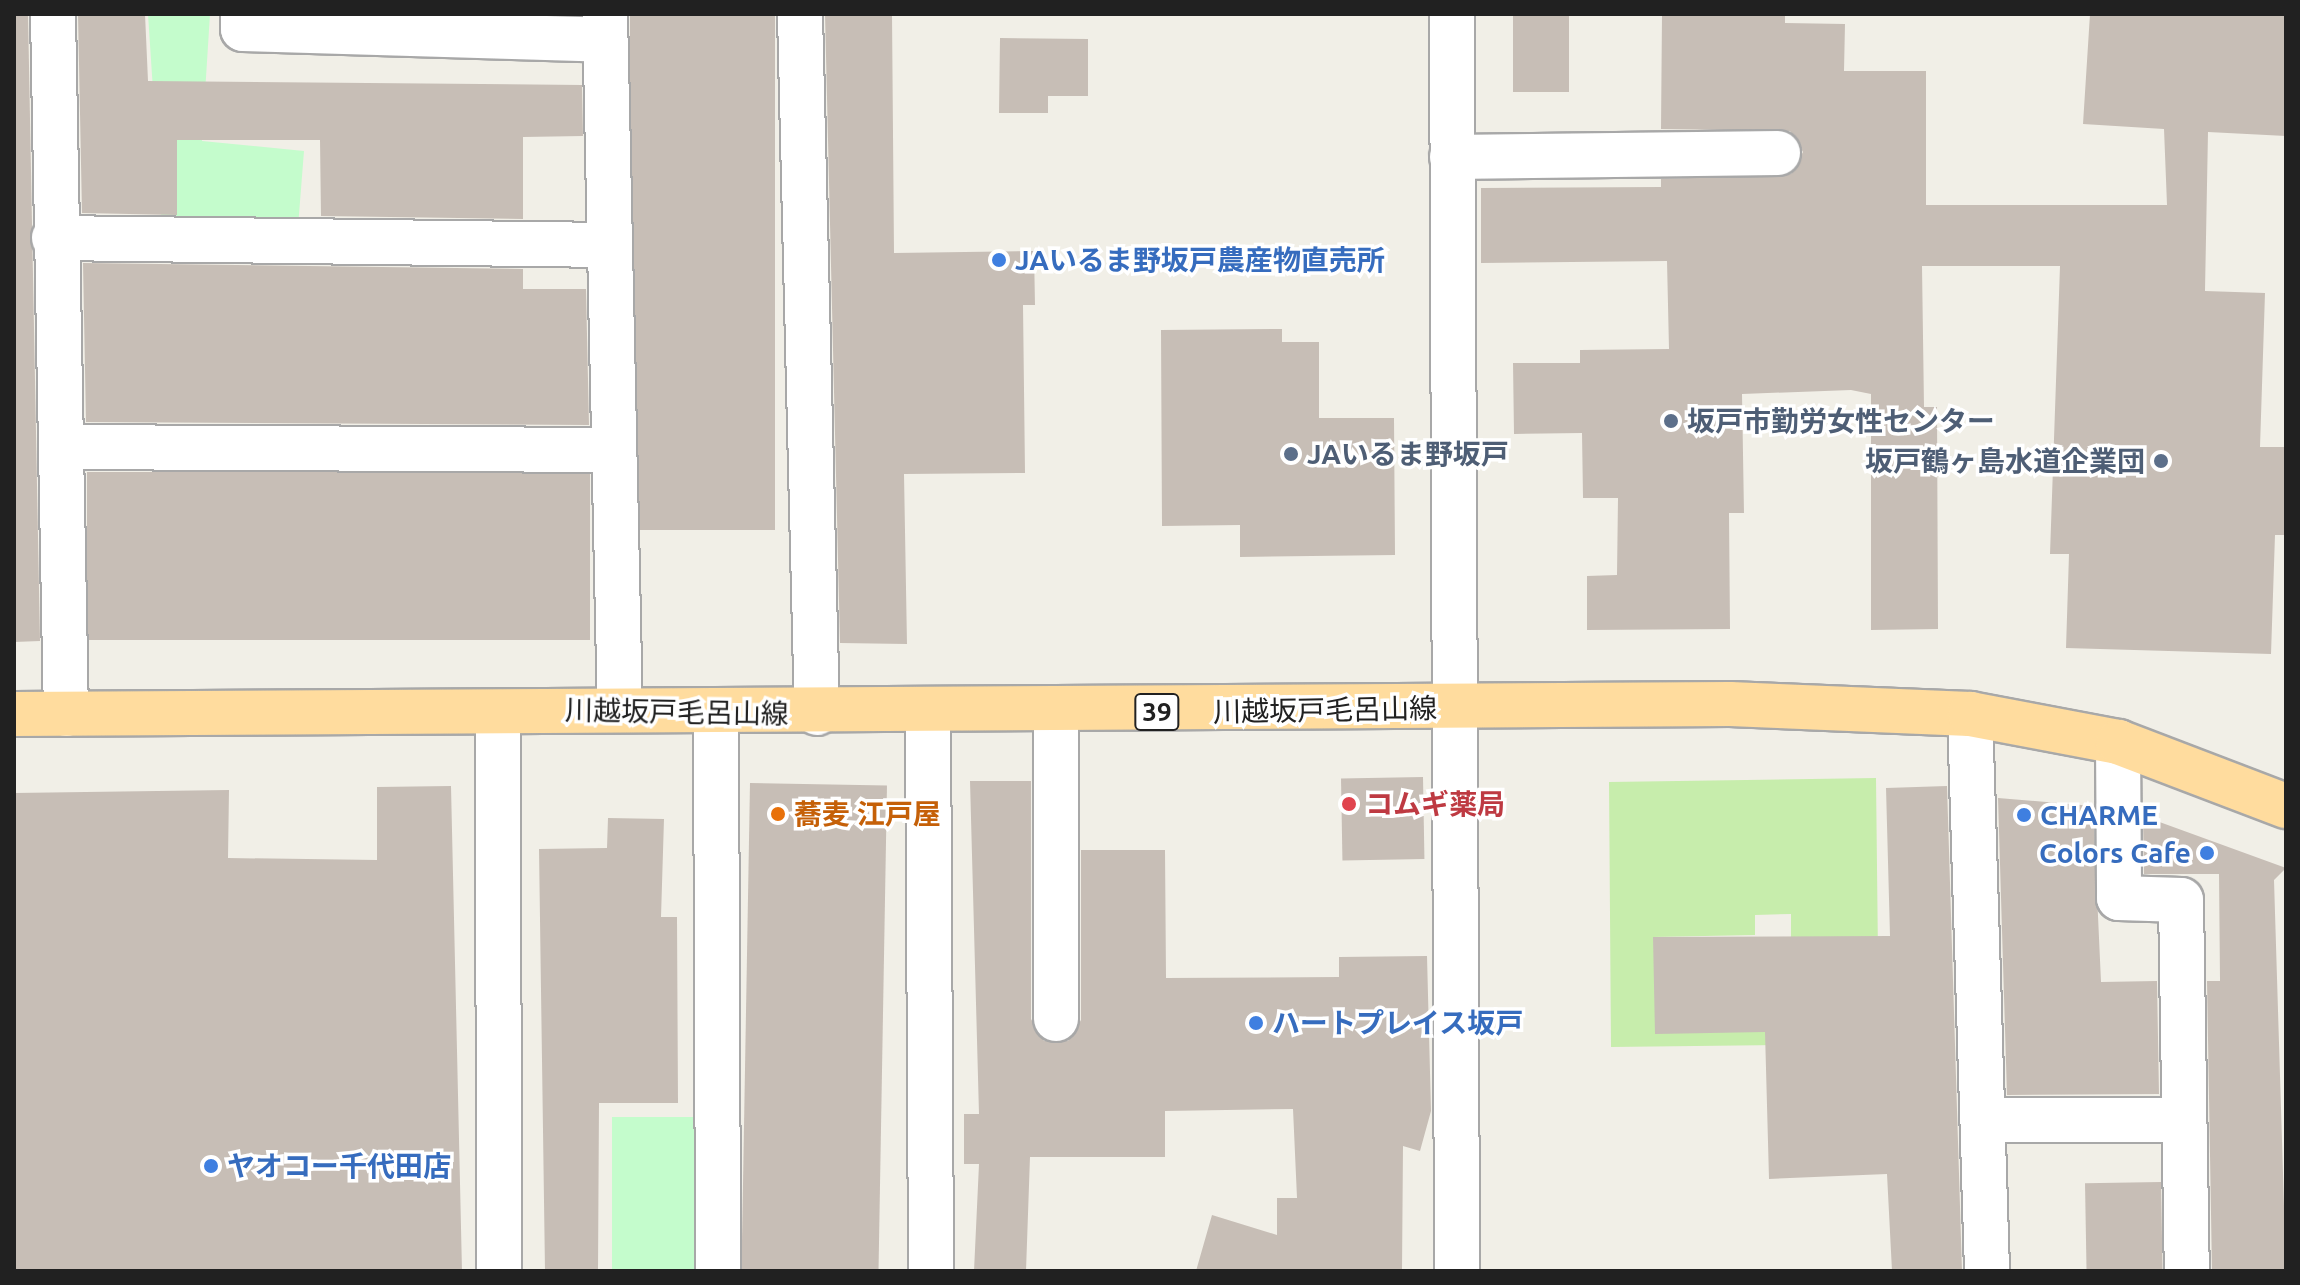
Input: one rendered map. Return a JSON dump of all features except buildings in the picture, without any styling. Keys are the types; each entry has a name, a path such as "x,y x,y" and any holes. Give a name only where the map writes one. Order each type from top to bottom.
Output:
{"main road":[{"name":"川越坂戸毛呂山線","path":"14,714 620,710 1056,713 1730,704 1970,714 2118,742 2286,806"}],"street":[{"path":"53,14 54,238 66,714"},
{"path":"243,14 243,29 427,24 605,27 620,710"},
{"path":"800,14 817,713"},
{"path":"1452,14 1451,708 1457,1271"},
{"path":"1452,157 1778,153"},
{"path":"54,238 608,245"},
{"path":"61,447 614,450"},
{"path":"498,712 499,1271"},
{"path":"716,713 718,1271"},
{"path":"928,713 931,1271"},
{"path":"1056,713 1056,1019"},
{"path":"1970,714 1987,1120 1987,1271"},
{"path":"2118,742 2119,898 2181,900 2187,1271"},
{"path":"1987,1120 2184,1120"}],"green space":[{"path":"148,14 210,14 202,141 304,151 298,227 162,228"},
{"path":"1876,778 1879,1044 1611,1047 1609,782","holes":["1791,914 1791,937 1653,937 1755,935 1755,915"]},
{"path":"612,1117 694,1117 694,1271 612,1271"}],"place":[{"name":"JAいるま野坂戸農産物直売所","path":"999,260"},
{"name":"坂戸市勤労女性センター","path":"1671,421"},
{"name":"JAいるま野坂戸","path":"1291,454"},
{"name":"坂戸鶴ヶ島水道企業団","path":"2161,461"},
{"name":"コムギ薬局","path":"1349,804"},
{"name":"蕎麦 江戸屋","path":"778,814"},
{"name":"CHARME","path":"2024,815"},
{"name":"Colors Cafe","path":"2207,853"},
{"name":"ハートプレイス坂戸","path":"1256,1023"},
{"name":"ヤオコー千代田店","path":"211,1166"}]}
